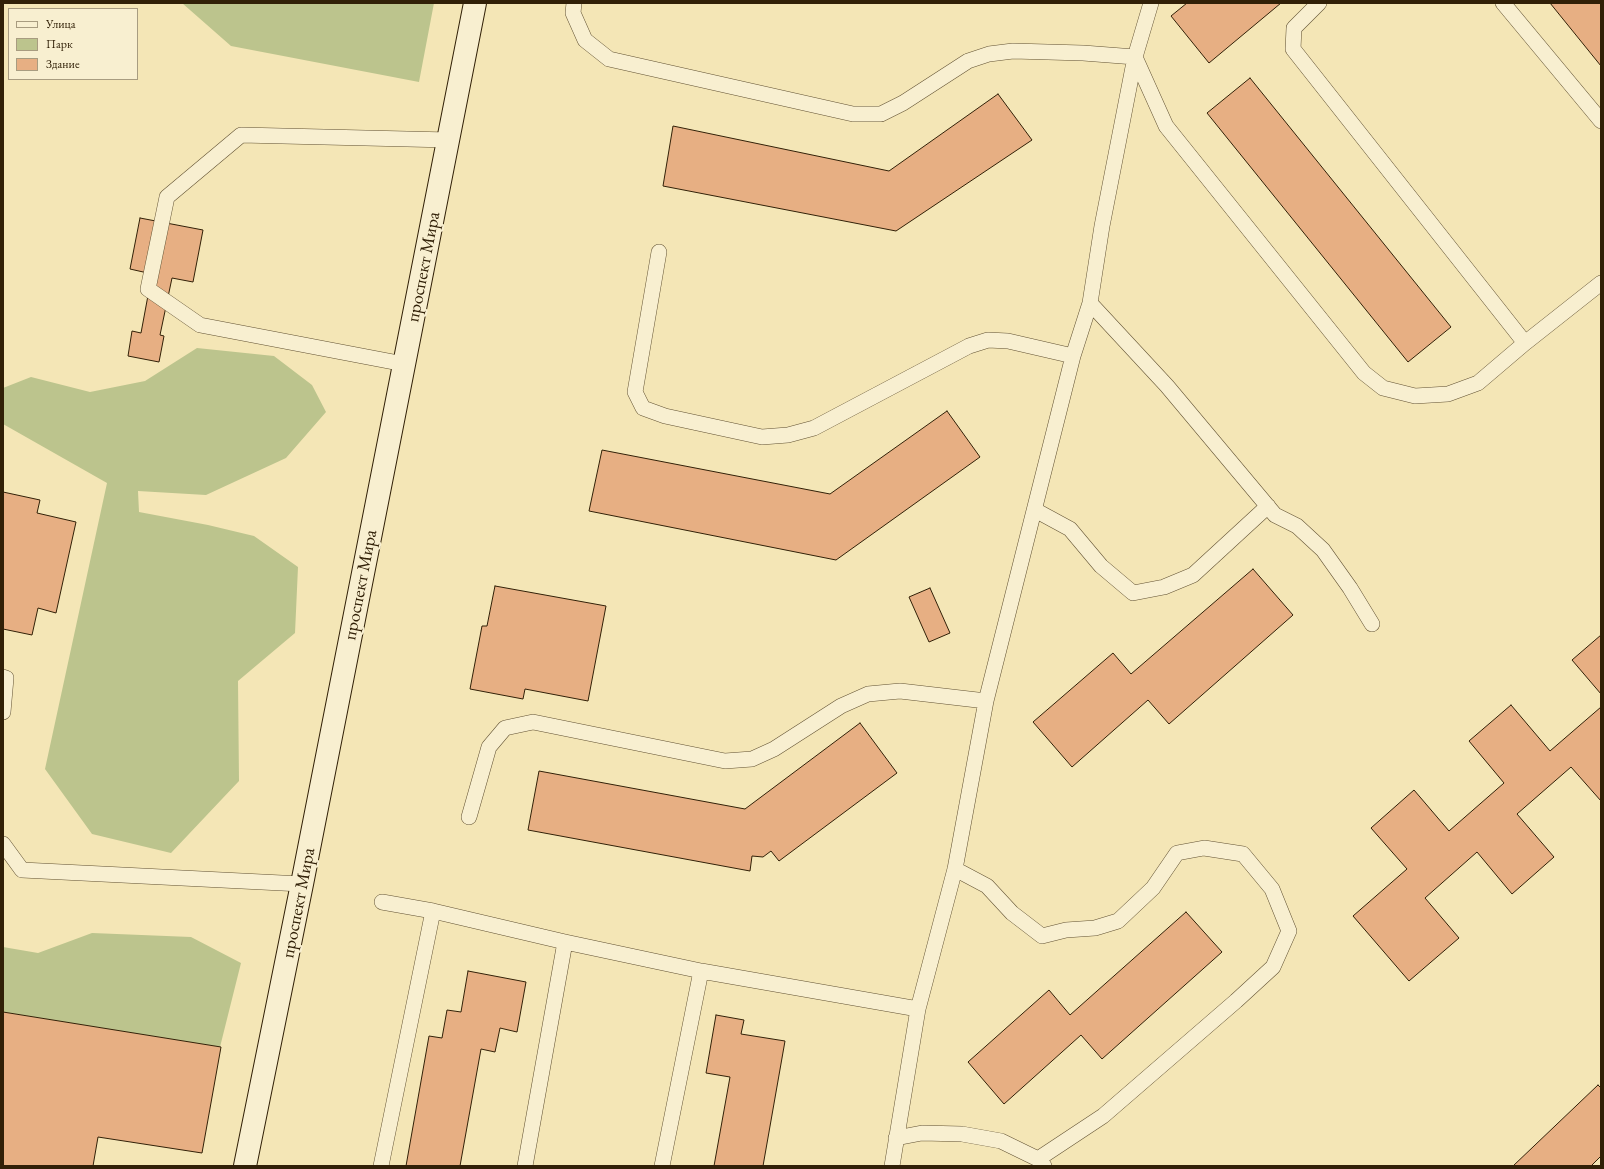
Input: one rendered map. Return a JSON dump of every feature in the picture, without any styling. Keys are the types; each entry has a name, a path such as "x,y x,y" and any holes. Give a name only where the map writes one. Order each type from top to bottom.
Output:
{"main road":[{"name":"проспект Мира","path":"246,1166 476,3"}],"lane":[{"path":"574,3 573,13 585,40 609,59 853,114 881,114 903,103 968,61 989,54 1013,51 1083,53 1135,57"},
{"path":"892,1166 918,1009 955,868 986,701 1074,356 1090,303 1102,226 1135,57 1151,3"},
{"path":"1319,3 1294,28 1293,50 1524,344"},
{"path":"1504,3 1601,121"},
{"path":"1135,57 1166,126 1364,373 1383,388 1415,396 1448,394 1478,383 1524,344 1601,283"},
{"path":"404,364 200,325 148,289 167,197 241,134 449,140"},
{"path":"659,252 635,392 643,408 665,416 762,437 788,436 814,428 969,346 988,340 1008,341 1074,356"},
{"path":"1090,303 1167,386 1275,515 1296,526 1323,550 1350,588 1372,624"},
{"path":"1035,510 1070,529 1101,566 1133,593 1164,587 1193,576 1268,506"},
{"path":"3,677 6,678 3,712"},
{"path":"469,817 489,747 506,728 526,723 533,722 725,760 752,758 774,749 841,706 868,694 900,691 986,701"},
{"path":"3,844 22,870 302,884"},
{"path":"896,1138 922,1133 962,1134 1002,1141 1041,1162 1103,1116 1252,987 1273,967 1289,931 1272,889 1243,854 1204,848 1178,853 1153,888 1118,921 1095,928 1066,930 1042,936 1012,913 987,886 955,868"},
{"path":"382,902 433,911 565,942 701,971 918,1009"},
{"path":"381,1166 433,911"},
{"path":"525,1166 565,942"},
{"path":"662,1166 701,971"}],"green space":[{"path":"182,3 434,3 419,82 231,46"},
{"path":"197,348 274,356 312,385 326,412 286,458 206,495 138,491 139,512 208,525 254,536 298,567 295,633 238,681 239,781 171,853 92,834 45,769 107,483 3,424 3,388 31,377 90,392 145,381"},
{"path":"92,933 191,937 241,963 220,1047 3,1012 3,947 38,953"}],"building":[{"path":"1187,3 1281,3 1209,63 1171,16"},
{"path":"1550,3 1601,3 1601,66"},
{"path":"1250,78 1451,327 1408,362 1207,113"},
{"path":"998,94 1032,140 896,231 663,186 673,126 889,171"},
{"path":"140,218 203,230 193,282 172,278 160,335 164,336 159,362 128,356 132,331 141,333 152,274 130,269"},
{"path":"947,411 980,457 836,560 589,511 602,450 830,494"},
{"path":"3,492 40,500 37,513 76,522 56,613 38,608 32,635 3,629"},
{"path":"1253,569 1293,615 1169,724 1148,700 1072,767 1033,722 1113,653 1131,674"},
{"path":"495,586 606,606 588,701 525,689 523,699 470,689 482,626 487,626"},
{"path":"930,588 950,633 929,642 909,597"},
{"path":"1601,635 1601,694 1572,660"},
{"path":"1511,705 1550,751 1601,707 1601,801 1571,767 1517,814 1554,857 1512,894 1477,852 1425,898 1459,938 1409,981 1353,916 1407,869 1371,828 1414,790 1449,831 1504,783 1469,741"},
{"path":"860,723 897,773 779,861 771,851 763,857 752,856 750,871 528,830 539,771 745,809"},
{"path":"1186,912 1222,952 1102,1059 1081,1035 1004,1104 968,1062 1049,990 1070,1015"},
{"path":"468,971 526,982 517,1032 500,1028 495,1052 481,1049 460,1166 406,1166 429,1036 442,1038 447,1010 461,1012"},
{"path":"3,1012 221,1047 202,1153 98,1137 93,1166 3,1166"},
{"path":"716,1015 744,1020 741,1034 785,1041 763,1166 714,1166 730,1077 706,1073"},
{"path":"1598,1085 1601,1088 1601,1156 1591,1166 1513,1166"}]}
